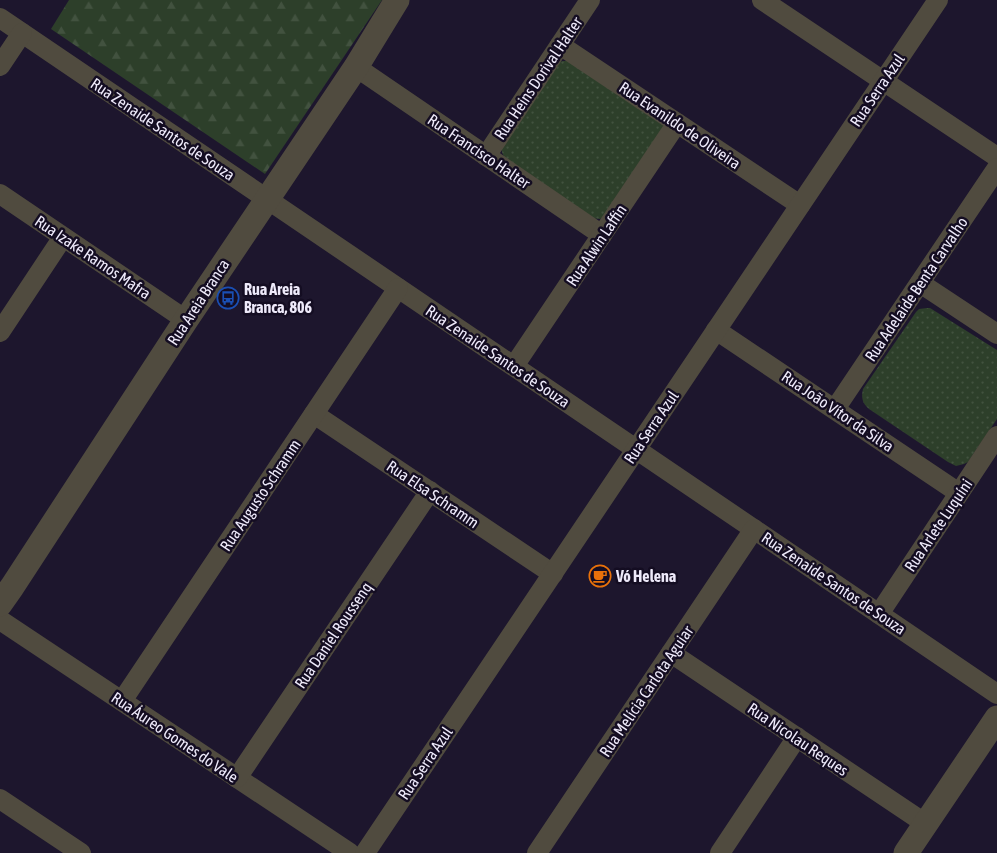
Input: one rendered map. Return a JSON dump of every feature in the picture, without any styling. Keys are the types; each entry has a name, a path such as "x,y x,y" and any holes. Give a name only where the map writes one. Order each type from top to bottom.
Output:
{"street":[{"name":"Rua Areia Branca","path":"0,604 266,199 356,67 397,0"},
{"name":"Rua Heins Dorival Halter","path":"486,156 590,0"},
{"path":"762,0 997,157"},
{"name":"Rua Serra Azul","path":"365,853 938,0"},
{"name":"Rua Zenaide Santos de Souza","path":"0,18 997,694"},
{"path":"0,66 22,33"},
{"name":"Rua Evanildo de Oliveira","path":"560,45 800,205"},
{"name":"Rua Francisco Halter","path":"356,67 602,235"},
{"name":"Rua Alwin Laffin","path":"514,366 678,123"},
{"name":"Rua Adelaide Benta Carvalho","path":"835,410 997,168"},
{"name":"Rua Izake Ramos Mafra","path":"0,194 186,320"},
{"path":"0,332 63,237"},
{"path":"920,283 997,334"},
{"name":"Rua Augusto Schramm","path":"122,701 398,288"},
{"name":"Rua João Vítor da Silva","path":"716,330 959,493"},
{"name":"Rua Elsa Schramm","path":"314,414 552,574"},
{"name":"Rua Arlete Luquíni","path":"879,614 997,436"},
{"name":"Rua Daniel Roussenq","path":"237,778 430,492"},
{"name":"Rua Melícia Carlota Aguiar","path":"537,853 754,529"},
{"name":"Rua Áureo Gomes do Vale","path":"0,620 350,853"},
{"name":"Rua Nicolau Reques","path":"671,653 926,824"},
{"path":"906,853 997,718"},
{"path":"720,853 796,738"},
{"path":"0,799 80,853"}],"green space":[{"path":"69,0 382,0 265,174 51,29"},
{"path":"570,61 662,120 664,128 604,217 600,219 591,218 504,157 502,152 502,147 559,62"},
{"path":"930,308 997,350 997,419 968,462 956,466 869,409 862,395 863,389 916,312 919,309"}],"place":[{"name":"Rua Areia Branca, 806","path":"228,298"},
{"name":"Vó Helena","path":"600,576"}]}
